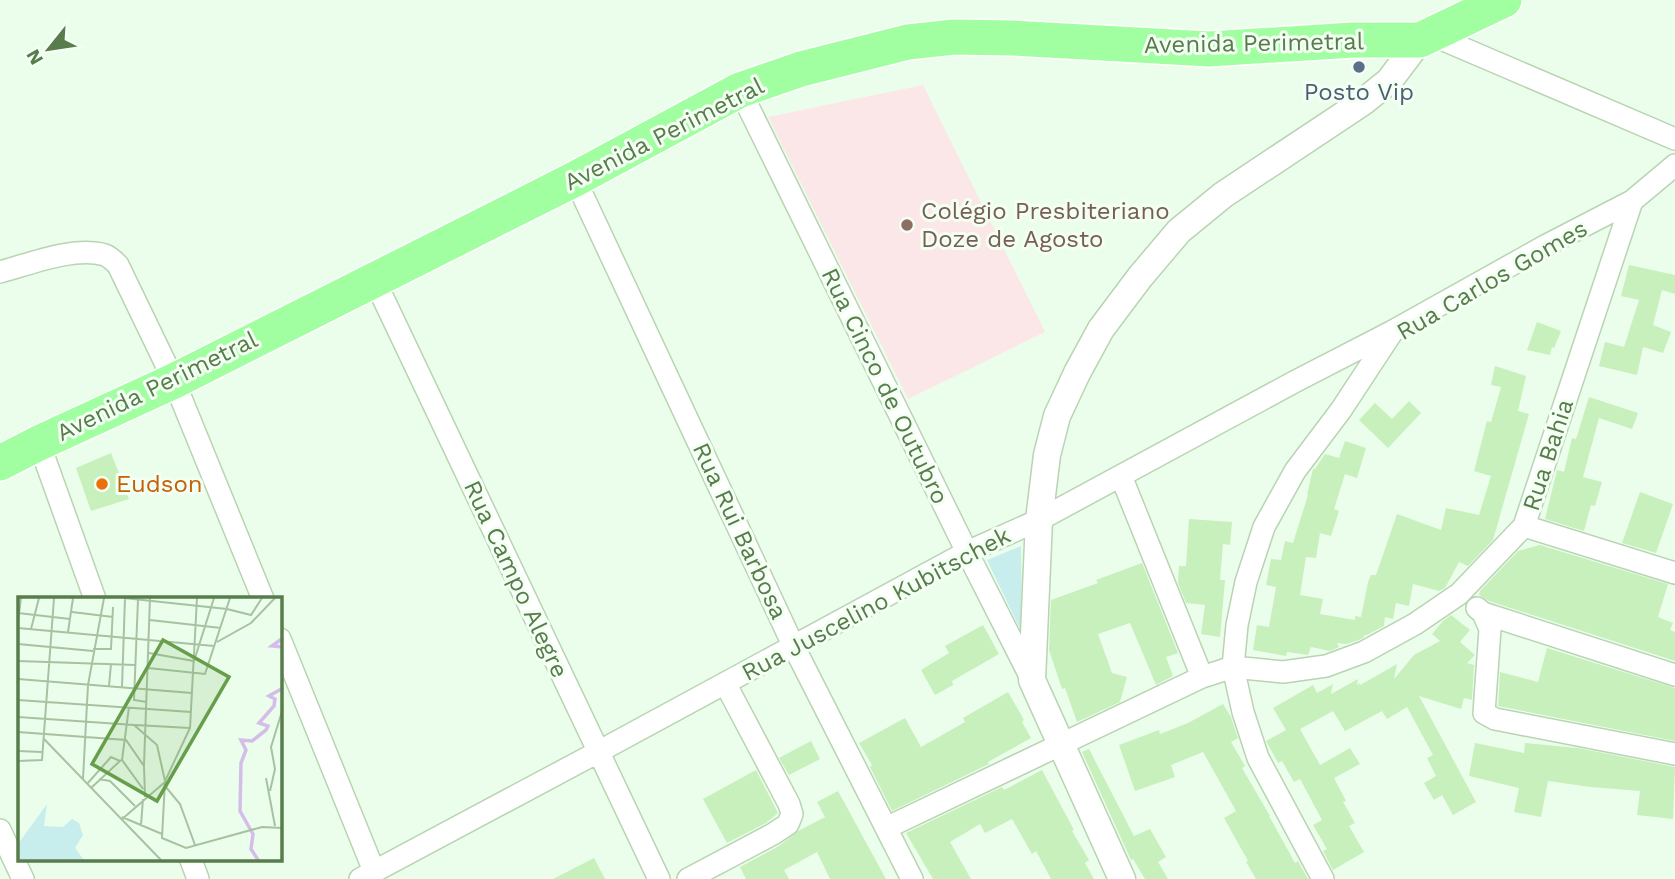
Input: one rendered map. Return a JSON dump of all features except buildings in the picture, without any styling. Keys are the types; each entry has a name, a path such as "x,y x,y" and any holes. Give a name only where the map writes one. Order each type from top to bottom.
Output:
{"main road":[{"name":"Avenida Perimetral","path":"0,463 174,381 575,179 740,90 801,69 908,42 954,37 1209,49 1426,37 1472,8 1504,0"}],"street":[{"path":"1426,37 1675,139"},
{"name":"Rua Cinco de Outubro","path":"1032,680 1039,520 1047,455 1057,416 1101,329 1179,231 1223,195 1363,102 1389,81 1426,37"},
{"name":"Rua Cinco de Outubro","path":"740,90 1032,680 1122,879"},
{"name":"Rua Carlos Gomes","path":"1323,879 1258,758 1243,712 1233,667 1237,625 1246,582 1264,527 1295,471 1341,410 1393,331 1632,201 1675,165"},
{"name":"Rua Rui Barbosa","path":"575,179 793,645 912,879"},
{"name":"Rua Bahia","path":"886,828 1202,677 1233,667 1283,672 1326,666 1364,652 1415,624 1459,594 1524,526 1632,201"},
{"path":"0,272 66,254 90,253 108,256 118,265 174,381 263,597"},
{"name":"Rua Campo Alegre","path":"374,279 659,879"},
{"name":"Rua Juscelino Kubitschek","path":"367,875 967,552 1039,520 1393,331"},
{"path":"0,447 38,443 94,597"},
{"path":"1121,476 1202,677"},
{"path":"1524,526 1675,573"},
{"path":"1459,594 1483,613 1675,676"},
{"path":"1483,613 1490,629 1484,713 1496,719 1675,754"},
{"path":"282,644 367,875"},
{"path":"688,879 773,834 788,824 792,814 726,683"},
{"path":"0,830 23,879"},
{"path":"192,862 198,879"}],"shaded area":[{"name":"Colégio Presbiteriano Doze de Agosto","path":"923,85 1045,332 908,399 768,117"},
{"path":"1021,546 1022,633 987,560"}],"place":[{"name":"Posto Vip","path":"1359,67"},
{"name":"Colégio Presbiteriano Doze de Agosto","path":"907,225"},
{"name":"Eudson","path":"102,484"}]}
